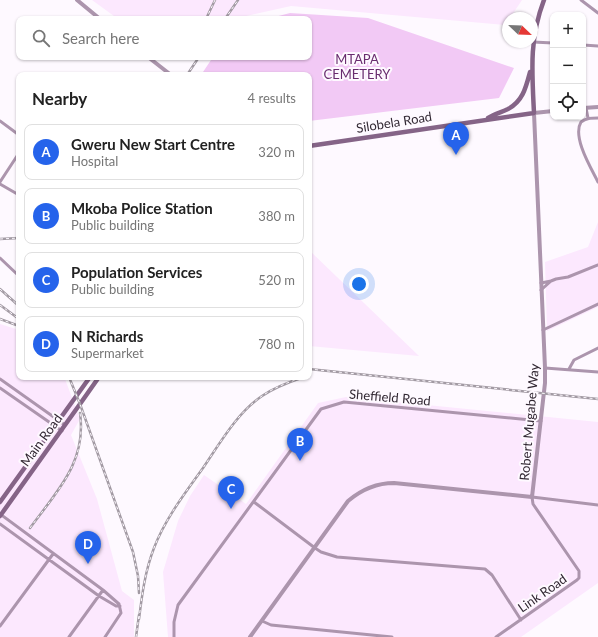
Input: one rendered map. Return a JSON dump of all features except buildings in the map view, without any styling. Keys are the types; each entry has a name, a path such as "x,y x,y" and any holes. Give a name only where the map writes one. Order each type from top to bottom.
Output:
{"main road":[{"path":"538,20 544,0"},
{"path":"533,48 531,67 534,113"},
{"path":"487,119 507,110 520,99 525,91 531,67"},
{"name":"Silobela Road","path":"312,146 534,113"},
{"name":"Main Road","path":"0,502 60,421 88,380"},
{"name":"Main Road","path":"0,515 62,431 97,380"},
{"path":"28,464 34,469"}],"street":[{"path":"77,0 96,16"},
{"path":"581,0 598,13"},
{"path":"538,42 550,43"},
{"path":"586,45 598,46"},
{"path":"152,60 167,72"},
{"path":"586,108 598,107"},
{"name":"Silobela Road","path":"534,113 550,111"},
{"path":"586,111 588,118"},
{"name":"Robert Mugabe Way","path":"250,637 348,501 363,491 378,485 394,483 532,497 541,421 545,368 534,113"},
{"path":"598,118 588,118 579,125 580,143 598,182"},
{"path":"0,121 16,133"},
{"path":"16,158 0,183 16,193"},
{"path":"0,258 16,273"},
{"path":"541,283 568,277 598,265"},
{"path":"541,290 551,281"},
{"path":"543,330 598,304"},
{"path":"569,369 574,360 598,348"},
{"path":"545,368 598,372"},
{"path":"0,379 66,425"},
{"path":"4,391 8,385"},
{"path":"0,388 62,431"},
{"name":"Sheffield Road","path":"174,637 174,622 178,605 321,409 344,402 541,421"},
{"path":"532,497 598,505"},
{"name":"Link Road","path":"496,637 577,580 579,574 579,571 533,504 532,497"},
{"path":"254,502 322,552 337,556 485,570 492,575 521,620"},
{"path":"0,515 103,590 117,602 120,606 120,616 105,637"},
{"path":"0,524 99,596 116,606 120,606"},
{"path":"0,626 53,554"},
{"path":"69,637 103,590"},
{"path":"262,621 271,626 392,637"}],"shaded area":[{"path":"92,0 522,0 514,12 502,12 502,25 291,6 246,16 114,16"},
{"path":"598,222 598,307 547,331 545,262 588,247"},
{"path":"312,253 419,356 312,346"},
{"path":"0,324 16,329 16,380 65,380 80,419 71,435 97,499 122,591 134,600 134,637 0,637"},
{"path":"346,397 598,422 598,583 521,637 168,637 163,572 178,521 190,496 204,475 246,504 318,403"}],"green space":[{"name":"MTAPA CEMETERY","path":"290,13 368,18 514,68 499,98 312,121 312,72 203,72 211,60 312,60 312,16 278,16"}],"railway":[{"path":"207,16 215,0"},
{"path":"227,16 238,0"},
{"path":"189,72 197,60"},
{"path":"0,239 16,238"},
{"path":"0,289 16,303"},
{"path":"0,305 16,317"},
{"path":"0,319 16,325"},
{"path":"312,369 598,399"},
{"path":"70,380 133,552 138,576 139,593"},
{"path":"139,619 148,565 159,537 182,497 230,429 245,411 262,396 296,380"},
{"path":"30,528 68,475 79,446 81,430 80,413"},
{"path":"136,637 139,615"}],"place":[{"name":"Gweru New Start Centre","path":"456,155"},
{"name":"Mkoba Police Station","path":"300,461"},
{"name":"Population Services","path":"231,509"},
{"name":"N Richards","path":"88,564"}]}
